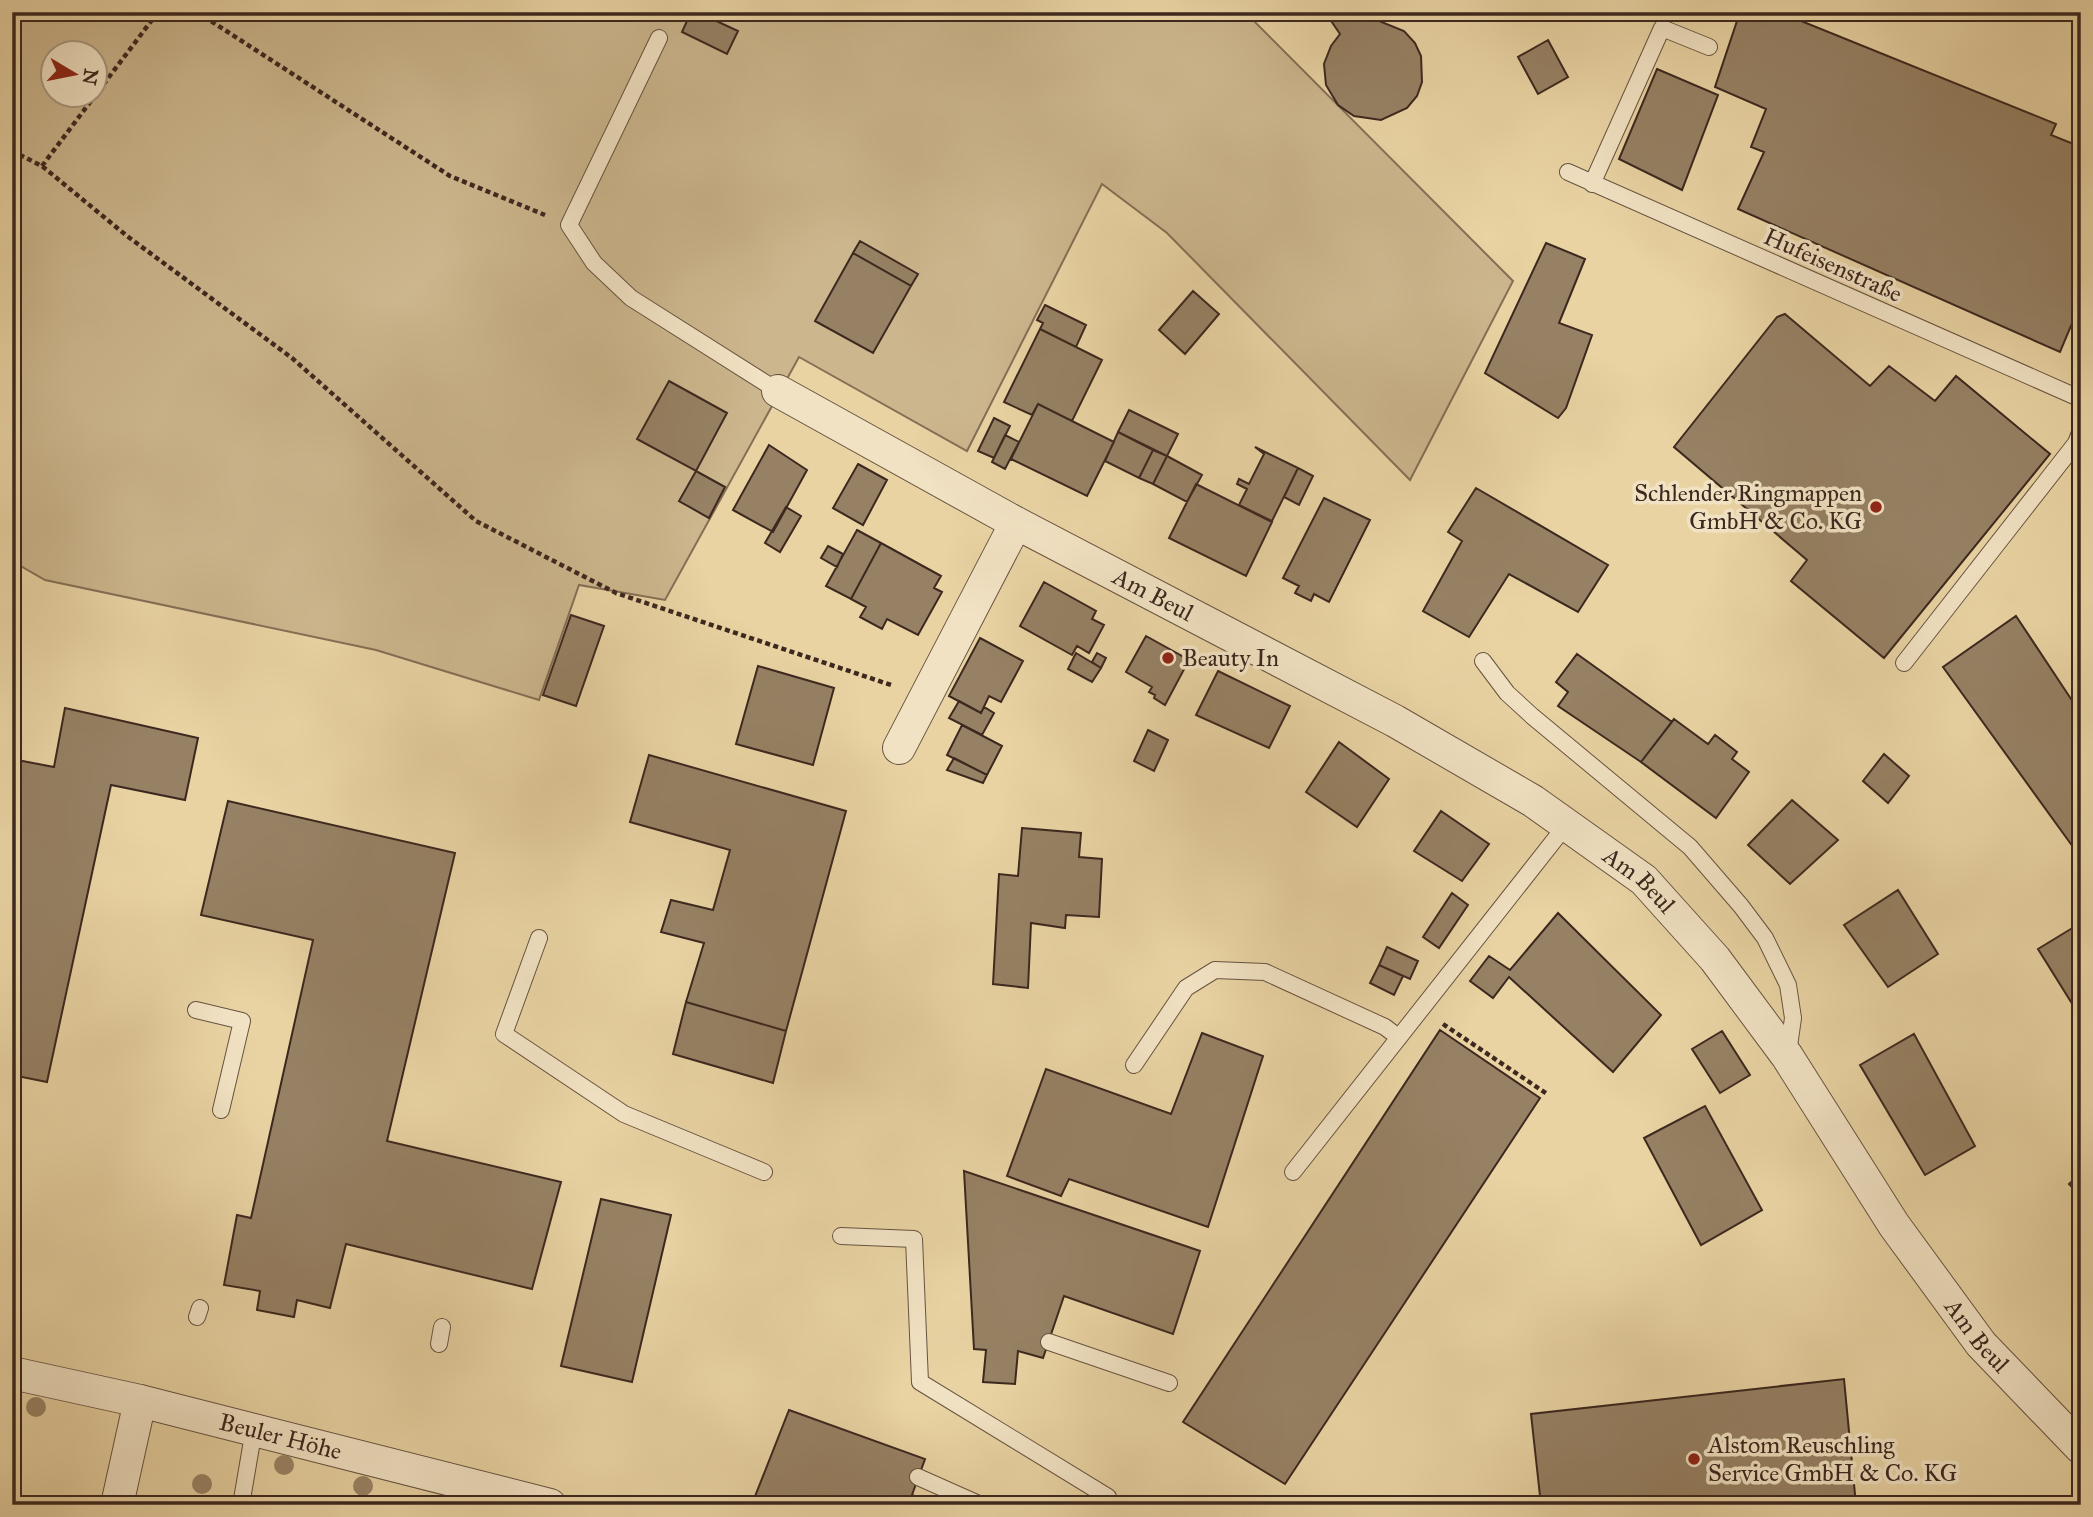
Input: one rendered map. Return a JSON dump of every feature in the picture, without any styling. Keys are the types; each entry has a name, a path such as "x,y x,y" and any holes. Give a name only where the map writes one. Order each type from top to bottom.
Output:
{"street":[{"name":"Am Beul","path":"778,391 1016,523 1395,721 1532,801 1644,880 1714,959 1787,1056 1894,1225 1981,1344 2081,1448"},
{"path":"900,748 1016,523"},
{"name":"Beuler Höhe","path":"12,1373 140,1401 550,1505"},
{"path":"117,1505 140,1401"}],"lane":[{"path":"1592,184 1662,28 1709,47"},
{"path":"659,38 569,225 594,263 631,298 778,391"},
{"name":"Hufeisenstraße","path":"1568,172 2081,399"},
{"path":"1904,663 2076,443 2081,430"},
{"path":"1483,661 1507,693 1532,716 1690,847 1741,906 1765,939 1788,985 1793,1018 1787,1056"},
{"path":"1293,1172 1567,824"},
{"path":"539,938 504,1034 624,1114 764,1172"},
{"path":"1134,1065 1186,988 1215,970 1265,972 1385,1027 1398,1037"},
{"path":"196,1010 242,1021 221,1110"},
{"path":"841,1236 914,1239 920,1382 1108,1497"},
{"path":"439,1344 442,1327"},
{"path":"1048,1342 1169,1383"},
{"path":"241,1505 254,1429"},
{"path":"918,1477 981,1505"}],"path":[{"path":"42,166 158,12"},
{"path":"197,12 450,176 569,225"},
{"path":"12,151 42,166 127,236 292,358 477,522 616,593 925,695"},
{"path":"1452,1031 1547,1094"}],"shaded area":[{"path":"12,12 1245,12 1513,281 1410,480 1167,233 1102,184 967,451 799,357 665,600 579,585 539,700 376,650 45,580 12,561"}],"building":[{"path":"691,12 697,12 738,31 727,54 682,32"},
{"path":"1325,12 1374,12 1379,21 1404,31 1415,43 1421,56 1422,82 1417,96 1407,108 1381,120 1354,116 1338,105 1326,85 1324,64 1331,46 1340,34"},
{"path":"1740,12 1779,12 2056,124 2051,135 2081,147 2081,302 2060,352 1738,209 1764,152 1751,147 1766,109 1715,87"},
{"path":"1548,40 1568,77 1538,94 1518,57"},
{"path":"1657,69 1718,95 1682,190 1619,159"},
{"path":"860,241 918,274 911,286 853,253"},
{"path":"1546,243 1585,259 1559,323 1592,335 1566,408 1558,418 1485,373"},
{"path":"853,253 911,286 873,353 815,321"},
{"path":"1193,291 1219,314 1185,354 1159,330"},
{"path":"1045,305 1086,325 1076,347 1040,329 1043,323 1037,320"},
{"name":"Schlender Ringmappen GmbH & Co. KG","path":"1785,314 1870,386 1889,366 1935,401 1956,376 2050,454 1884,658 1791,581 1807,560 1674,447 1777,317"},
{"path":"1040,329 1102,360 1072,421 1038,404 1032,415 1004,402"},
{"path":"669,381 727,413 696,471 637,439"},
{"path":"1038,404 1114,442 1087,496 1011,459"},
{"path":"1129,410 1178,434 1167,456 1118,432"},
{"path":"994,418 1010,426 994,458 978,451"},
{"path":"1118,432 1153,450 1139,478 1105,461"},
{"path":"1005,435 1019,442 1005,469 992,462"},
{"path":"769,445 807,470 773,532 733,510"},
{"path":"1255,447 1298,468 1272,521 1239,505 1247,489 1237,484 1239,479 1249,484 1264,454"},
{"path":"1153,450 1167,456 1153,484 1139,478"},
{"path":"1167,456 1202,475 1187,502 1153,484"},
{"path":"858,464 887,480 863,525 833,508"},
{"path":"1298,468 1313,476 1299,505 1284,497"},
{"path":"696,471 725,487 709,518 679,501"},
{"path":"1196,484 1272,522 1246,576 1169,538"},
{"path":"1476,488 1608,565 1578,612 1509,574 1469,637 1423,611 1462,541 1448,532"},
{"path":"1324,498 1370,520 1329,602 1314,594 1311,601 1295,593 1299,586 1283,578"},
{"path":"786,507 801,516 780,552 765,543"},
{"path":"857,530 881,543 851,599 826,586"},
{"path":"881,543 941,576 934,588 942,592 918,635 887,619 882,629 860,617 866,607 851,599"},
{"path":"828,546 843,554 837,567 821,558"},
{"path":"1044,582 1096,611 1092,619 1104,625 1089,653 1077,646 1072,655 1020,626"},
{"path":"571,615 604,626 576,706 543,695"},
{"path":"2016,616 2081,714 2081,858 1943,667"},
{"path":"1146,636 1189,660 1165,705 1149,692 1152,687 1126,672"},
{"path":"980,638 1023,661 1001,702 989,696 981,713 949,696"},
{"path":"1076,653 1101,668 1092,682 1068,669"},
{"path":"1097,653 1106,658 1101,668 1092,662"},
{"path":"1577,654 1672,722 1641,762 1558,706 1568,692 1556,682"},
{"path":"758,666 834,688 813,765 736,744"},
{"path":"1218,671 1290,706 1269,748 1196,715"},
{"path":"959,701 981,713 984,707 994,713 982,735 949,718"},
{"path":"65,708 198,738 185,800 111,785 47,1082 12,1075 12,759 54,767"},
{"path":"1674,719 1708,744 1715,735 1737,752 1732,759 1749,772 1716,818 1641,762"},
{"path":"962,725 1002,746 987,775 947,755"},
{"path":"1148,730 1168,740 1154,771 1134,761"},
{"path":"1339,742 1389,779 1357,827 1306,792"},
{"path":"1884,754 1909,776 1888,803 1863,781"},
{"path":"649,755 846,811 786,1031 686,1002 704,943 661,932 671,900 713,910 730,850 630,822"},
{"path":"954,758 987,775 983,783 947,770"},
{"path":"1792,800 1838,840 1790,884 1748,845"},
{"path":"228,801 455,853 387,1141 561,1182 532,1289 346,1244 330,1308 297,1300 294,1317 257,1310 260,1291 224,1285 237,1215 251,1218 313,940 201,915"},
{"path":"1441,811 1489,844 1462,881 1414,851"},
{"path":"1022,828 1081,833 1079,857 1102,859 1099,917 1066,915 1065,928 1031,923 1028,988 993,984 999,874 1018,876"},
{"path":"1898,890 1938,954 1888,987 1844,925"},
{"path":"1452,893 1468,905 1439,948 1423,937"},
{"path":"1558,913 1661,1015 1613,1072 1509,977 1493,998 1470,981 1489,956 1510,970"},
{"path":"2074,927 2081,938 2081,1018 2038,949"},
{"path":"1387,947 1418,961 1410,979 1379,965"},
{"path":"1379,965 1403,976 1394,995 1370,983"},
{"path":"686,1002 786,1031 773,1083 673,1054"},
{"path":"1440,1030 1540,1098 1285,1484 1183,1422"},
{"path":"1722,1031 1750,1075 1720,1093 1692,1049"},
{"path":"1202,1033 1263,1056 1208,1227 1069,1179 1061,1196 1007,1176 1046,1069 1171,1114"},
{"path":"1914,1034 1975,1146 1925,1175 1860,1065"},
{"path":"1705,1106 1762,1210 1701,1245 1644,1138"},
{"path":"964,1171 1200,1251 1173,1334 1064,1296 1043,1358 1018,1351 1015,1384 983,1382 986,1350 974,1349"},
{"path":"2081,1173 2081,1196 2069,1184"},
{"path":"601,1199 671,1215 632,1382 561,1366"},
{"name":"Alstom Reuschling Service GmbH & Co. KG","path":"1844,1379 1856,1505 1541,1505 1531,1414"},
{"path":"789,1410 925,1459 912,1495 936,1505 771,1505 754,1499"}],"place":[{"name":"Schlender Ringmappen GmbH & Co. KG","path":"1876,507"},
{"name":"Beauty In","path":"1168,658"},
{"name":"Alstom Reuschling Service GmbH & Co. KG","path":"1694,1459"}]}
